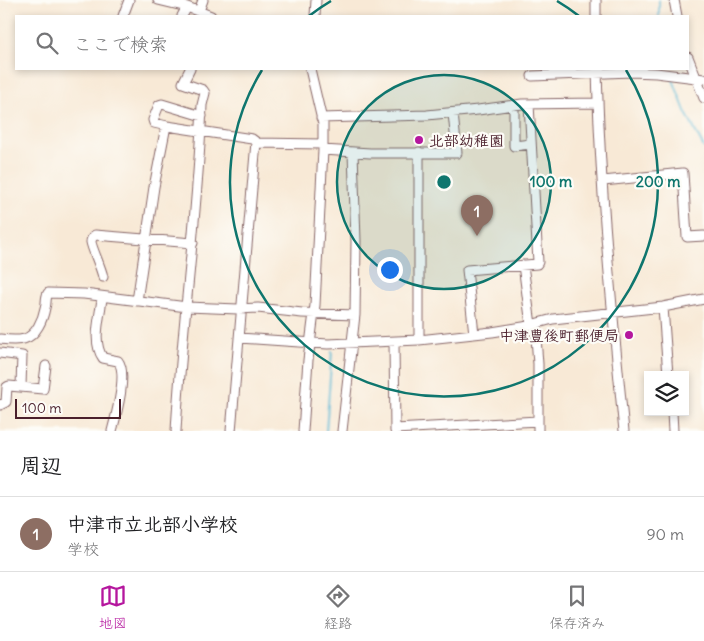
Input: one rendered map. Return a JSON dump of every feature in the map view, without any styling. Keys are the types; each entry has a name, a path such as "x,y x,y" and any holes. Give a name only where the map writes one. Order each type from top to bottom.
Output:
{"street":[{"path":"123,15 129,0"},
{"path":"158,0 187,7 209,15"},
{"path":"199,11 202,0"},
{"path":"315,15 316,0"},
{"path":"596,0 596,15"},
{"path":"674,0 676,15"},
{"path":"183,15 187,7"},
{"path":"689,59 699,79 704,98"},
{"path":"176,431 182,342 187,307 205,93 203,90 184,83 190,70"},
{"path":"303,431 322,204 323,129 310,70"},
{"path":"532,76 597,71 643,72 699,79"},
{"path":"597,71 597,103 612,312 624,431"},
{"path":"321,118 411,116 514,105 597,103"},
{"path":"202,116 159,104 153,120 154,123 166,126 252,139 256,143 323,147 352,152 457,153 453,113"},
{"path":"474,334 467,270 537,264 538,262 529,104"},
{"path":"514,105 514,146 531,144"},
{"path":"137,301 154,187 166,126"},
{"path":"231,431 256,143"},
{"path":"342,431 355,315 356,241 352,152"},
{"path":"418,152 419,340"},
{"path":"603,180 683,172 688,237 704,236"},
{"path":"103,277 102,267 92,243 94,236 193,242"},
{"path":"523,265 538,364 538,431"},
{"path":"0,339 21,340 29,337 40,324 46,307 46,295 48,293 102,296 187,307 258,308 314,314 355,315"},
{"path":"102,296 98,348 103,358 118,361 122,368 122,384 112,431"},
{"path":"239,338 353,344 419,340 474,334 533,325 553,319 704,299"},
{"path":"662,306 668,371"},
{"path":"394,342 395,430 466,428 538,421"},
{"path":"0,353 22,356 20,386"},
{"path":"0,405 6,402 7,387 20,386 43,389 46,366"},
{"path":"672,416 673,431"}],"waterway":[{"path":"659,0 659,15"},
{"path":"672,77 685,111 704,148"},
{"path":"326,431 332,351"}],"place":[{"name":"北部幼稚園","path":"419,140"},
{"name":"中津市立北部小学校","path":"477,236"},
{"name":"中津豊後町郵便局","path":"629,335"}]}
